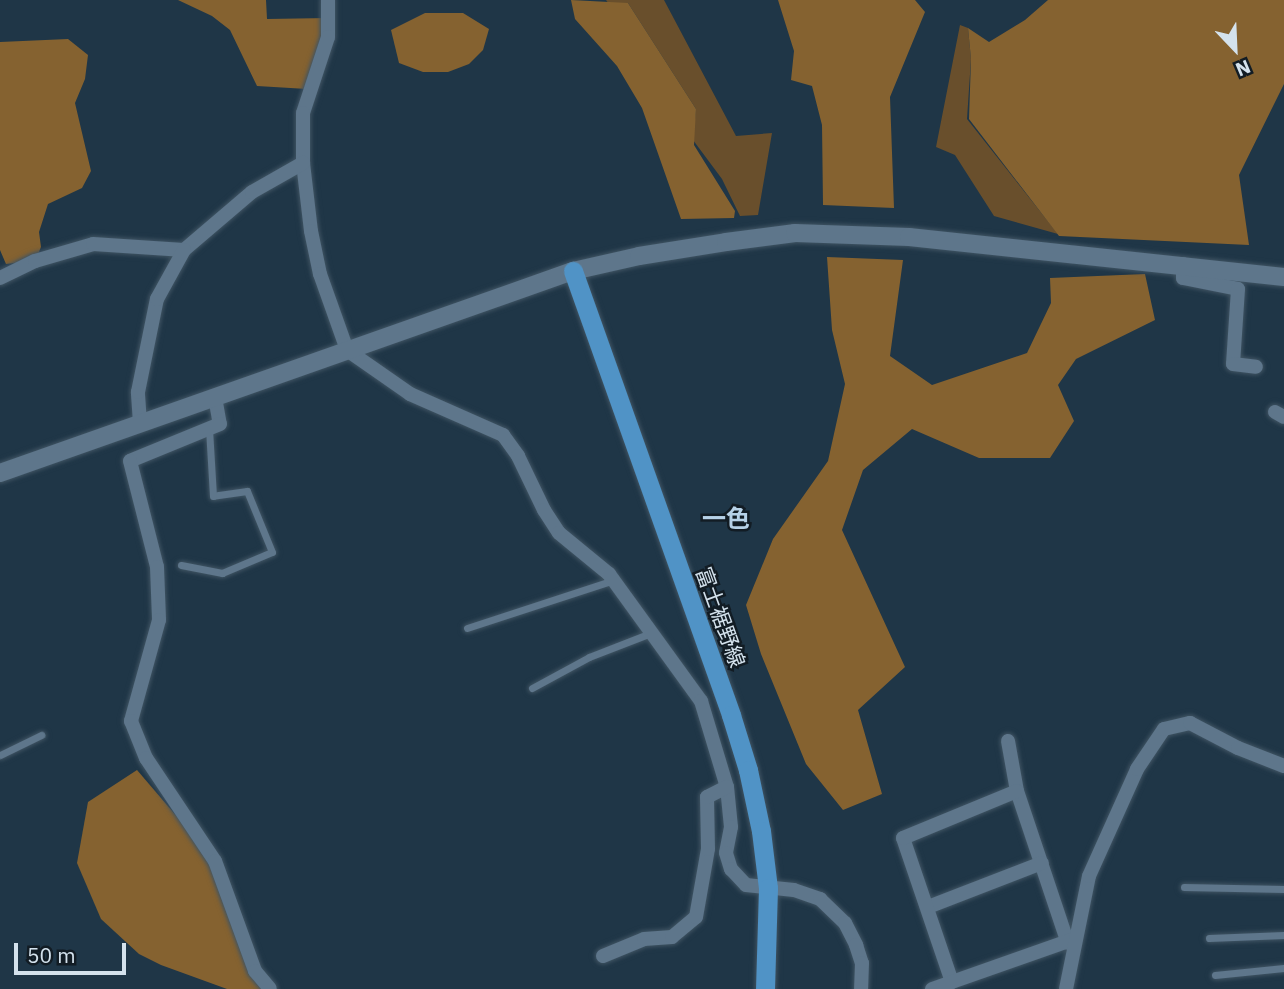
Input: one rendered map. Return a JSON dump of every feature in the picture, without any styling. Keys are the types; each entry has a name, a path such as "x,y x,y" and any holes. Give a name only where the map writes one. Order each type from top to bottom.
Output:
{"main road":[{"name":"富士裾野線","path":"573,271 732,715 755,800 768,888 765,989"}],"street":[{"path":"328,0 328,37 303,113 303,163 311,231 320,274 347,350 410,394 503,435 518,456 544,510 559,533 615,580 701,701 727,787 731,827 726,853 731,869 746,885 794,890 820,899 845,923 862,963 860,989"},
{"path":"139,423 138,392 157,299 184,250 207,227 252,192 303,163"},
{"path":"0,474 573,271 639,256 795,233 909,237 1183,264 1284,277"},
{"path":"0,278 35,261 93,244 184,250"},
{"path":"1183,264 1183,278 1238,289 1233,364 1256,368"},
{"path":"215,397 220,424 130,461 157,567 159,620 131,721 137,743 215,861 256,971 270,989"},
{"path":"1066,989 1071,941 1089,876 1137,769 1164,729 1190,723 1238,748 1284,766"},
{"path":"1008,741 1017,791 1071,941"},
{"path":"603,956 644,939 672,937 696,917 708,849 707,797 727,787"},
{"path":"952,982 903,838 1017,791"},
{"path":"928,907 1042,863"},
{"path":"932,989 1071,941"}],"lane":[{"path":"181,565 222,573 272,552 247,491 213,496 209,428"},
{"path":"467,628 615,580"},
{"path":"532,688 589,657 652,632"},
{"path":"0,755 41,735"},
{"path":"1184,887 1284,889"},
{"path":"1209,938 1284,935"},
{"path":"1215,975 1284,968"}],"shaded area":[{"path":"178,0 266,0 267,19 328,18 307,89 257,86 230,30 212,16"},
{"path":"571,0 628,3 696,109 694,145 735,211 734,218 681,219 642,108 617,66 575,19"},
{"path":"606,0 664,0 736,136 772,133 758,215 740,216 722,179 693,140 696,109 628,3 609,4"},
{"path":"778,0 915,0 925,12 890,97 894,208 823,205 822,125 812,86 791,80 794,51"},
{"path":"1048,0 1284,0 1284,84 1239,175 1249,245 1059,236 969,119 971,59 968,28 989,42 1025,20"},
{"path":"425,13 463,13 489,29 483,50 469,64 448,72 423,72 399,63 391,30"},
{"path":"960,25 968,28 971,59 967,119 1058,234 994,216 955,155 936,147"},
{"path":"68,39 88,55 85,79 75,103 91,171 82,188 48,204 39,232 41,247 35,261 6,264 0,250 0,42"},
{"path":"827,257 903,260 890,356 932,385 1027,353 1051,303 1050,278 1145,274 1155,320 1076,359 1058,385 1074,421 1050,458 979,458 912,429 863,470 842,530 905,667 858,710 882,794 843,810 806,764 761,654 746,605 773,539 828,461 845,384 832,330"},
{"path":"137,770 215,861 268,989 227,989 161,965 139,954 101,919 77,863 88,802"}],"district":[{"name":"一色","path":"726,519"}]}
